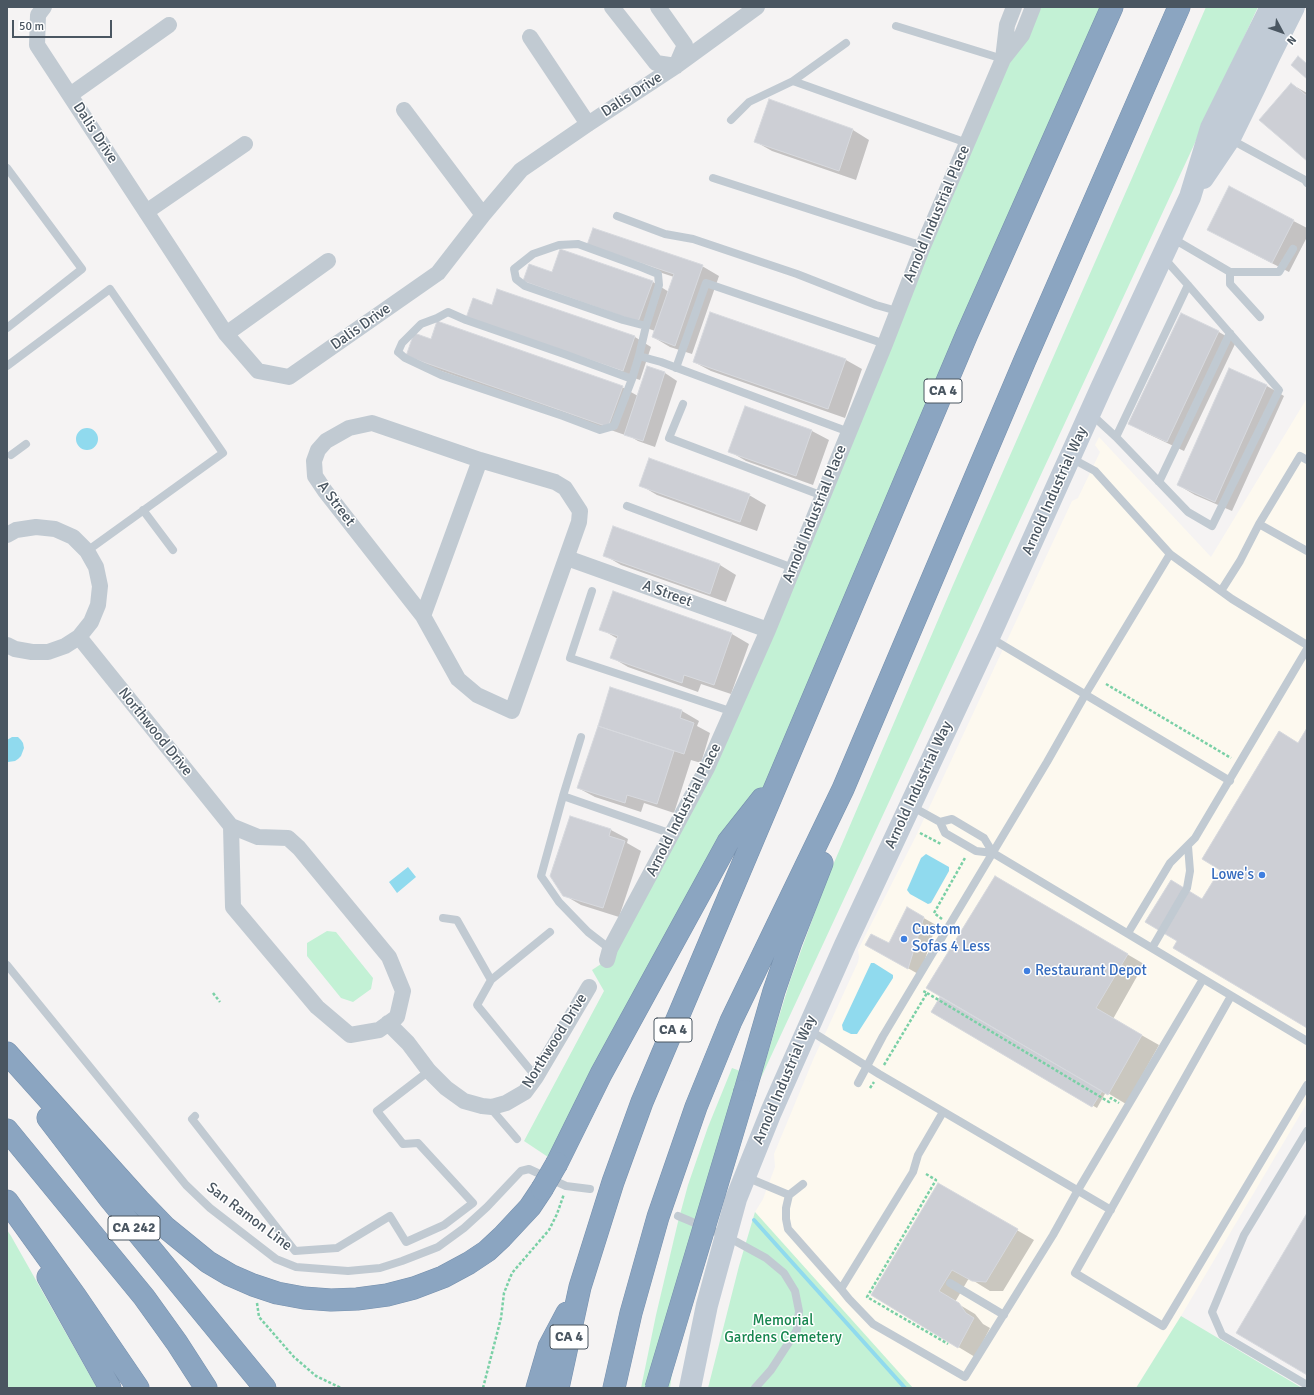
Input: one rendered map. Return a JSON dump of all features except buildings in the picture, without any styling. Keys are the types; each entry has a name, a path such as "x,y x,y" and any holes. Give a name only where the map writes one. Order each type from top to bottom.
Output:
{"highway":[{"name":"CA 4","path":"558,1388 580,1287 613,1182 642,1102 967,334 1112,7"},
{"path":"614,1388 631,1313 648,1252 665,1196 696,1107 731,1022 843,789 1022,368 1179,7"},
{"path":"1166,39 1182,7"},
{"path":"7,1053 165,1227 208,1262 230,1275 253,1285 297,1297 331,1300 357,1299 387,1295 414,1288 443,1277 487,1251 530,1207 557,1163 601,1074 728,842 779,778"},
{"path":"656,1388 774,991 788,949 830,840 843,789"},
{"name":"CA 242","path":"7,1064 110,1199 265,1388"},
{"name":"CA 242","path":"7,1130 144,1297 177,1343 206,1388"},
{"path":"10,1205 62,1305 110,1388"},
{"path":"10,1205 76,1297 138,1388"},
{"path":"626,1388 648,1252"},
{"path":"537,1388 549,1347 580,1287"}],"street":[{"name":"Dalis Drive","path":"44,7 38,14 37,45 226,334 258,371 289,377 438,273 483,214 521,170 676,66 756,7"},
{"name":"Dalis Drive","path":"612,7 656,63 676,66"},
{"name":"Dalis Drive","path":"658,7 685,45 676,66"},
{"name":"Arnold Industrial Place","path":"1003,59 1007,26 1014,7"},
{"name":"Arnold Industrial Place","path":"609,954 707,768 768,630 885,344 923,246 967,143 1003,59 1022,35 1033,7"},
{"name":"Arnold Industrial Way","path":"690,1388 707,1304 745,1176 807,1029 989,637 1090,413 1190,197 1212,128 1271,7"},
{"name":"Arnold Industrial Way","path":"1190,197 1230,138 1256,86 1268,57 1294,7"},
{"name":"Dalis Drive","path":"70,95 169,25"},
{"name":"Dalis Drive","path":"530,37 588,124"},
{"path":"404,110 483,214"},
{"path":"146,212 245,144"},
{"path":"226,334 328,261"},
{"name":"A Street","path":"372,423 480,460 555,482 565,488 580,511 579,522 567,558 512,711 478,695 458,679 423,616 325,491 315,476 314,461 318,450 326,441 349,428 372,423"},
{"path":"423,616 480,460"},
{"path":"7,535 16,530 36,527 55,529 72,538 87,551 96,567 100,586 98,605 91,622 79,637 65,646 48,652 32,652 15,649 7,645"},
{"name":"A Street","path":"567,558 768,630"},
{"name":"Northwood Drive","path":"79,637 231,826 258,837 288,838 299,848 389,958 403,991 398,1017 379,1030 350,1035 317,1007 233,907 231,826"},
{"name":"Northwood Drive","path":"492,1107 506,1103 524,1092 536,1077 589,987"},
{"path":"388,1024 408,1043 429,1070 446,1088 464,1101 492,1107"}],"lane":[{"path":"896,26 1003,59"},
{"path":"731,120 749,102 793,81 846,43"},
{"path":"793,81 967,143"},
{"path":"1230,138 1305,180 1307,183"},
{"path":"7,168 82,269 7,328"},
{"path":"713,178 923,246"},
{"path":"617,216 665,234 693,239 797,274 897,312"},
{"path":"632,379 466,320 448,312 421,324 402,343 398,352 405,358 441,375 600,430 614,426 632,379 659,285 658,274 578,244 559,245 533,254 514,269 516,280 525,286 623,320 646,326"},
{"path":"1167,247 1230,272 1279,272 1293,249"},
{"path":"1090,413 1188,512 1212,526 1279,390 1188,285 1167,247"},
{"path":"1230,272 1230,284 1260,317"},
{"path":"676,368 706,283 885,344"},
{"path":"1116,438 1188,285"},
{"path":"7,366 110,289 223,453 87,551"},
{"path":"1159,482 1230,333"},
{"path":"639,356 676,368 849,432"},
{"path":"683,404 669,438 823,496"},
{"path":"8,455 26,444"},
{"path":"1221,591 1240,561 1259,524 1300,456 1307,460"},
{"path":"1070,458 1096,471 1170,554 1232,599 1307,645"},
{"path":"627,506 793,568"},
{"path":"143,510 173,550"},
{"path":"1259,524 1307,551"},
{"path":"858,1083 866,1066 1170,554"},
{"path":"592,591 570,658 732,712"},
{"path":"989,637 1230,780"},
{"path":"1128,934 1166,869 1195,838 1307,649"},
{"path":"581,737 541,876 560,902 609,954"},
{"path":"563,796 672,834"},
{"path":"910,805 940,822 945,833 976,851 993,853 1307,1041"},
{"path":"940,822 952,819 984,838 993,853"},
{"path":"1152,948 1187,888 1190,872 1188,846"},
{"path":"443,918 457,920 491,980"},
{"path":"536,1077 477,1005 491,980 550,932"},
{"name":"San Ramon Line","path":"7,965 186,1185 210,1208 276,1259 296,1267 348,1271 380,1268 438,1247 464,1228 487,1207 521,1171 529,1169 566,1186 590,1189"},
{"path":"803,1184 789,1195 786,1208 788,1229 849,1299 873,1324 964,1377 1053,1235 1078,1190 1203,980"},
{"path":"1231,996 1075,1273 1163,1326 1307,1084"},
{"path":"807,1029 943,1112 1111,1210"},
{"path":"195,1116 192,1119 295,1251 337,1248 390,1216 406,1242 444,1225 473,1203 418,1143 403,1144 377,1111 429,1070"},
{"path":"492,1107 493,1111 517,1140"},
{"path":"841,1289 913,1172 918,1155 943,1112"},
{"path":"1307,1131 1244,1235 1212,1312 1222,1335 1307,1385"},
{"path":"745,1176 789,1195"},
{"path":"678,1216 726,1236 766,1258 784,1273 795,1291 799,1311 797,1330 770,1370 755,1388"},
{"path":"950,1283 1004,1315"}],"path":[{"path":"1106,684 1240,763"},
{"path":"213,993 220,1002"},
{"path":"926,994 1109,1102 1111,1098 1128,1108"},
{"path":"926,1174 936,1180 867,1297 948,1344"},
{"path":"483,1388 501,1318 504,1293 512,1273 548,1230 557,1214 566,1186"},
{"path":"253,1285 259,1317 294,1357 316,1376 341,1388"}],"shaded area":[{"path":"1307,398 1307,1103 1181,1316 1136,1388 913,1388 755,1212 763,1199 775,1167 774,1154 813,1060 858,962 858,950 915,838 1072,501 1078,498 1100,452 1095,445 1099,437 1211,557"}],"green space":[{"path":"1033,7 1113,7 779,778 728,842 557,1163 524,1141 604,991 592,970 607,960 672,834"},
{"path":"1206,7 1258,7 759,1082 790,981 827,879 953,585"},
{"path":"327,931 336,932 373,978 371,989 353,1002 341,998 307,956 307,943"},
{"path":"732,1068 743,1072 673,1365 670,1388 641,1388 656,1315 688,1185 708,1127"},
{"name":"Memorial Gardens Cemetery","path":"755,1212 913,1388 708,1388 739,1266"},
{"path":"7,1230 11,1236 97,1388 7,1388"},
{"path":"1181,1316 1302,1388 1136,1388"}],"water":[{"path":"87,428 95,431 98,439 95,447 87,450 79,447 76,439 79,431"},
{"path":"12,737 18,737 23,743 24,748 18,759 7,762 7,740"},
{"path":"926,854 949,867 949,871 931,903 928,904 910,894 907,890 921,858"},
{"path":"408,867 416,877 397,893 389,882"},
{"path":"871,963 874,963 893,975 893,978 857,1034 851,1034 843,1030 842,1025"}],"waterway":[{"path":"754,1220 905,1388"}],"place":[{"name":"Lowe's","path":"1262,875"},
{"name":"Custom Sofas 4 Less","path":"904,939"},
{"name":"Restaurant Depot","path":"1027,971"}]}
